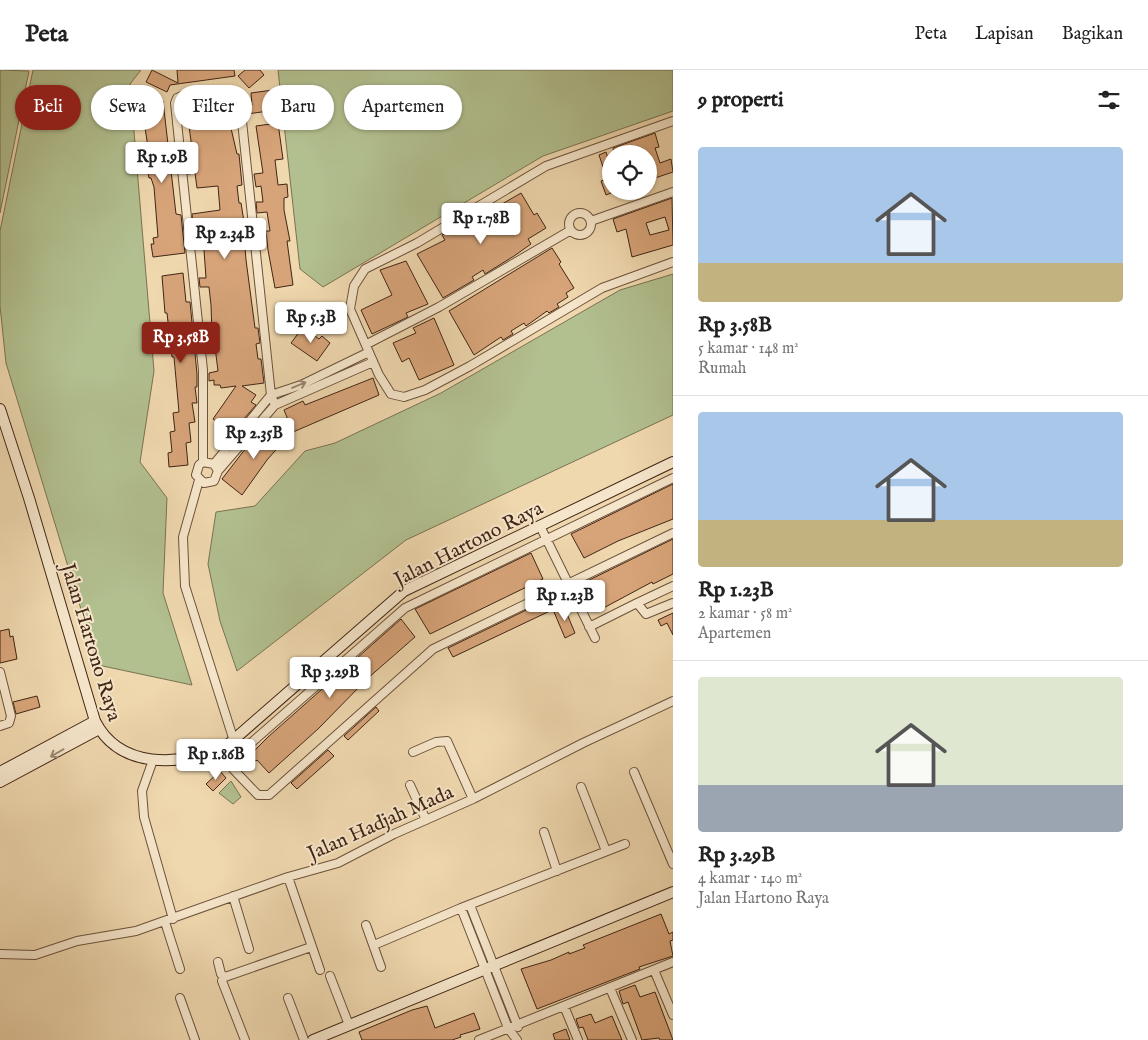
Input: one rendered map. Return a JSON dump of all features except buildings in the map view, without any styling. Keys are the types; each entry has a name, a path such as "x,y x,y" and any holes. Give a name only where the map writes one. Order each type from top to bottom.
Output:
{"street":[{"path":"234,741 185,586 183,537 199,480 196,469 204,462 203,370 175,103 177,98 184,95 228,91 234,96 239,107 271,395 275,404"},
{"path":"673,121 546,166 416,243 365,269 354,286 349,304 373,362 391,394 404,397 425,390 470,366 602,288 673,262"},
{"path":"591,221 673,192"},
{"path":"570,230 570,220 573,215 583,214 591,221"},
{"path":"570,230 577,235 585,234 590,229 591,221"},
{"path":"199,480 209,483 214,481 216,467 271,395 301,385 439,308 570,230"},
{"path":"216,467 275,404 373,362"},
{"name":"Jalan Hartono Raya","path":"0,409 29,498 97,725 106,739 125,752 153,760 187,758 223,749 404,591 673,462"},
{"path":"204,462 216,467"},
{"path":"673,478 406,608 235,757 232,763 234,768 258,795 268,795 432,649 673,532"},
{"path":"540,526 595,638"},
{"path":"589,626 673,586"},
{"path":"637,603 646,614 673,603"},
{"path":"0,672 11,716 9,723 0,726"},
{"name":"Jalan Hadjah Mada","path":"0,954 35,955 77,942 136,931 288,877 338,863 673,701"},
{"path":"0,772 97,725"},
{"path":"0,782 97,725"},
{"path":"413,752 436,742 447,741 473,799"},
{"path":"153,760 142,791 144,817 173,919"},
{"path":"634,772 673,864"},
{"path":"410,785 426,820"},
{"path":"581,787 606,851"},
{"path":"544,832 557,871"},
{"path":"374,945 460,908 625,844"},
{"path":"288,877 320,970"},
{"path":"313,1040 673,892"},
{"path":"233,896 249,949"},
{"path":"470,904 508,1028 517,1040"},
{"path":"460,908 518,1024 517,1040"},
{"path":"165,922 180,969"},
{"path":"366,925 381,967"},
{"path":"218,962 221,974 224,977 311,947"},
{"path":"479,1040 673,962"},
{"path":"654,970 673,1015"},
{"path":"330,976 349,1025"},
{"path":"222,981 245,1040"},
{"path":"610,988 632,1040"},
{"path":"180,998 195,1040"},
{"path":"288,998 304,1040"},
{"path":"564,1006 578,1040"}],"green space":[{"path":"0,70 29,71 26,85 15,85 15,130 17,130 0,213"},
{"path":"33,70 141,70 130,85 91,85 91,130 134,130 154,371 140,462 167,498 163,593 192,685 98,665 6,363 0,306 0,231 21,130 81,130 81,85 30,85"},
{"path":"278,70 673,70 673,111 543,156 323,287 300,269 285,130 334,130 334,85 280,85"},
{"path":"673,274 673,415 406,540 237,671 220,621 208,564 216,512 255,506 305,451 335,443 441,393 620,290"},
{"path":"231,781 241,797 233,804 219,793"}]}
